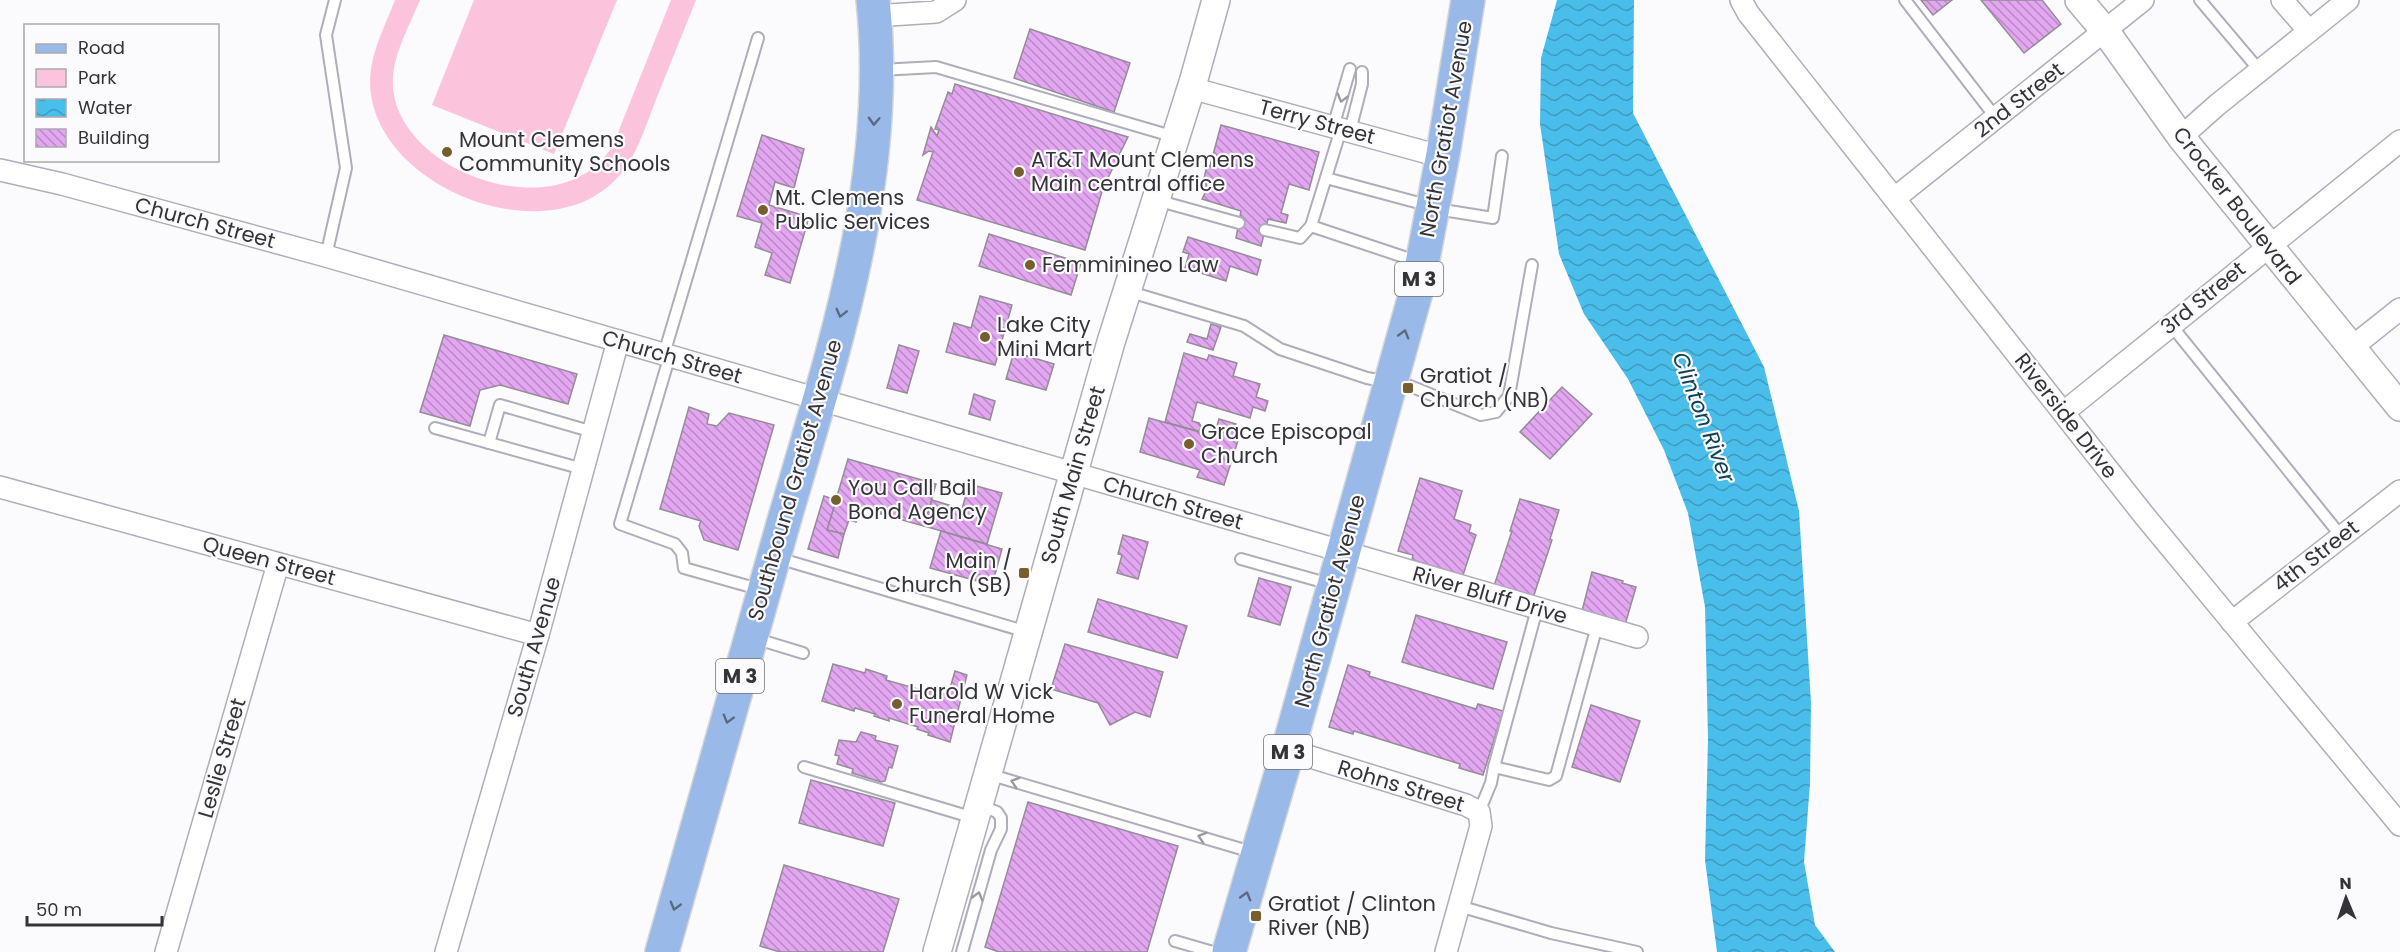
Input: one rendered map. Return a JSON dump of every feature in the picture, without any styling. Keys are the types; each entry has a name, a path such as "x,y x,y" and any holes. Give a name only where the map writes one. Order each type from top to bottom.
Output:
{"main road":[{"name":"North Gratiot Avenue","path":"1229,952 1288,750 1422,263 1443,157 1468,0"},
{"name":"Southbound Gratiot Avenue","path":"662,952 819,400 856,258 872,159 875,70 874,8"}],"street":[{"name":"South Main Street","path":"937,952 1073,474 1216,0"},
{"name":"Riverside Drive","path":"1741,0 1748,13 2143,514 2400,825"},
{"name":"Crocker Boulevard","path":"2079,0 2106,32 2181,137 2267,246 2400,407"},
{"name":"2nd Street","path":"1895,198 2106,32 2143,0"},
{"path":"2282,0 2309,31"},
{"path":"2181,137 2348,0"},
{"path":"874,8 936,12 949,4"},
{"name":"Terry Street","path":"1191,88 1443,157"},
{"name":"3rd Street","path":"2064,412 2400,141"},
{"name":"Church Street","path":"0,170 62,184 326,256 1342,552"},
{"path":"2351,348 2400,309"},
{"name":"South Avenue","path":"446,952 538,635 618,340"},
{"name":"Queen Street","path":"0,487 538,635"},
{"name":"4th Street","path":"2232,622 2400,491"},
{"name":"River Bluff Drive","path":"1342,552 1637,637"},
{"name":"Leslie Street","path":"166,952 278,564"},
{"name":"Rohns Street","path":"1288,750 1466,805 1479,812"},
{"path":"1446,952 1481,825 1479,812"}],"lane":[{"path":"326,256 346,168 326,35 335,0"},
{"path":"1905,0 1996,118"},
{"path":"2200,0 2260,71"},
{"path":"758,38 620,524 675,544 682,553 684,568 764,591"},
{"path":"875,70 936,67 1176,138"},
{"path":"1342,129 1350,69"},
{"path":"1265,230 1300,238 1311,226 1342,129 1362,84 1362,72"},
{"path":"1326,178 1433,207 1494,218 1502,156"},
{"path":"1156,200 1239,223"},
{"path":"1311,226 1422,263"},
{"path":"1127,291 1244,326 1280,349 1367,378 1410,386 1481,415 1496,412 1509,396 1532,265"},
{"path":"2171,325 2341,536"},
{"path":"489,443 500,405 593,432"},
{"path":"435,428 583,470"},
{"path":"774,557 1028,632"},
{"path":"1241,559 1334,585"},
{"path":"1479,812 1491,783 1537,609"},
{"path":"1494,767 1550,780 1556,776 1597,626"},
{"path":"751,637 803,653"},
{"path":"804,767 976,812 997,812 1001,818 1001,829 991,850 962,952"},
{"path":"987,774 1258,854"},
{"path":"1459,906 1551,933 1619,950 1637,952"},
{"path":"1175,940 1213,952"}],"green space":[{"path":"395,0 420,0 398,53 393,76 393,87 402,118 423,145 452,166 486,181 523,187 558,184 589,171 613,145 671,0 696,0 644,132 620,175 611,184 581,203 546,211 508,209 470,199 434,182 404,158 382,128 371,95 371,70 377,46"},
{"path":"474,0 617,0 554,154 432,105"}],"water":[{"name":"Clinton River","path":"1557,0 1634,0 1633,113 1764,367 1799,511 1811,703 1810,783 1804,862 1815,925 1835,952 1717,952 1705,860 1708,739 1705,607 1688,513 1664,450 1628,379 1584,314 1559,254 1540,124 1541,58"}],"building":[{"path":"1921,0 1952,0 1933,15"},
{"path":"1981,0 2042,0 2061,24 2024,53"},
{"path":"1030,29 1130,63 1114,112 1014,78"},
{"name":"AT&T Mount Clemens Main central office","path":"955,84 1128,137 1103,188 1085,250 917,200 933,152 929,151 923,155 931,127 937,136 939,130 935,129 948,92 952,94"},
{"path":"1221,125 1319,152 1309,190 1289,184 1281,213 1288,215 1286,223 1268,219 1261,246 1236,238 1241,211 1202,199 1206,191 1206,184 1203,183 1207,165 1210,166"},
{"name":"Mt. Clemens Public Services","path":"762,135 804,149 794,188 775,182 769,205 809,217 790,283 765,275 772,253 755,247 762,223 737,216"},
{"name":"Femminineo Law","path":"989,234 1081,263 1071,295 979,266"},
{"path":"1188,237 1261,260 1257,275 1230,266 1226,281 1185,268 1189,254 1183,252"},
{"path":"980,296 1012,305 995,365 946,352 954,323 971,328"},
{"path":"1211,324 1221,327 1213,350 1187,342 1190,334 1207,339"},
{"path":"444,335 577,374 568,404 500,385 480,390 470,426 420,412"},
{"path":"899,345 919,351 907,393 887,388"},
{"path":"1014,352 1054,364 1046,390 1006,379"},
{"path":"1184,353 1207,360 1209,355 1237,363 1233,376 1260,384 1256,397 1268,401 1265,411 1253,407 1250,418 1197,402 1192,421 1199,423 1202,428 1198,431 1165,422"},
{"path":"1562,387 1592,414 1550,459 1520,432"},
{"path":"974,394 995,401 990,420 969,414"},
{"path":"689,407 709,414 707,424 717,426 729,413 774,425 738,550 704,540 699,526 701,521 660,509"},
{"name":"Grace Episcopal Church","path":"1149,418 1214,436 1219,419 1236,424 1234,432 1240,434 1224,485 1197,477 1200,470 1140,452"},
{"path":"848,459 936,484 924,526 860,508 856,522 849,520 844,534 827,530"},
{"path":"1420,478 1462,491 1454,519 1471,525 1469,532 1476,535 1463,575 1412,560 1413,555 1398,551"},
{"path":"969,484 1002,493 987,544 924,526 932,500 962,509"},
{"path":"824,496 836,500 827,530 844,534 838,558 808,549"},
{"path":"1520,499 1559,510 1533,598 1494,586"},
{"path":"941,531 1002,549 992,585 930,568"},
{"path":"1123,535 1148,542 1138,579 1117,573 1122,555 1118,554"},
{"path":"1592,572 1636,587 1625,625 1582,611"},
{"path":"1259,578 1291,587 1280,625 1248,616"},
{"path":"1098,599 1187,626 1177,658 1088,632"},
{"path":"1416,615 1507,642 1493,689 1402,662"},
{"path":"1065,644 1163,672 1150,717 1135,712 1110,725 1098,703 1051,689"},
{"name":"Harold W Vick Funeral Home","path":"833,664 865,673 866,669 887,676 886,680 948,695 955,671 967,675 950,742 928,735 929,733 917,729 918,727 889,718 889,721 855,708 854,711 822,701"},
{"path":"1348,665 1370,672 1369,676 1476,709 1478,704 1503,711 1483,775 1459,768 1460,764 1354,731 1353,734 1329,727"},
{"path":"1591,705 1640,721 1620,782 1572,767"},
{"path":"861,732 876,736 875,740 898,746 892,768 889,767 885,781 881,782 852,773 853,769 837,764 839,756 835,755 839,740 856,742"},
{"path":"811,780 895,803 883,846 799,823"},
{"path":"1028,802 1178,846 1147,952 999,952 985,947"},
{"path":"784,865 899,899 883,952 780,952 760,946"}],"place":[{"name":"Mount Clemens Community Schools","path":"447,152"},
{"name":"AT&T Mount Clemens Main central office","path":"1019,172"},
{"name":"Mt. Clemens Public Services","path":"763,210"},
{"name":"Femminineo Law","path":"1030,265"},
{"name":"Lake City Mini Mart","path":"985,337"},
{"name":"Gratiot / Church (NB)","path":"1408,388"},
{"name":"Grace Episcopal Church","path":"1189,444"},
{"name":"You Call Bail Bond Agency","path":"836,500"},
{"name":"Main / Church (SB)","path":"1024,573"},
{"name":"Harold W Vick Funeral Home","path":"897,704"},
{"name":"Gratiot / Clinton River (NB)","path":"1256,916"}]}
